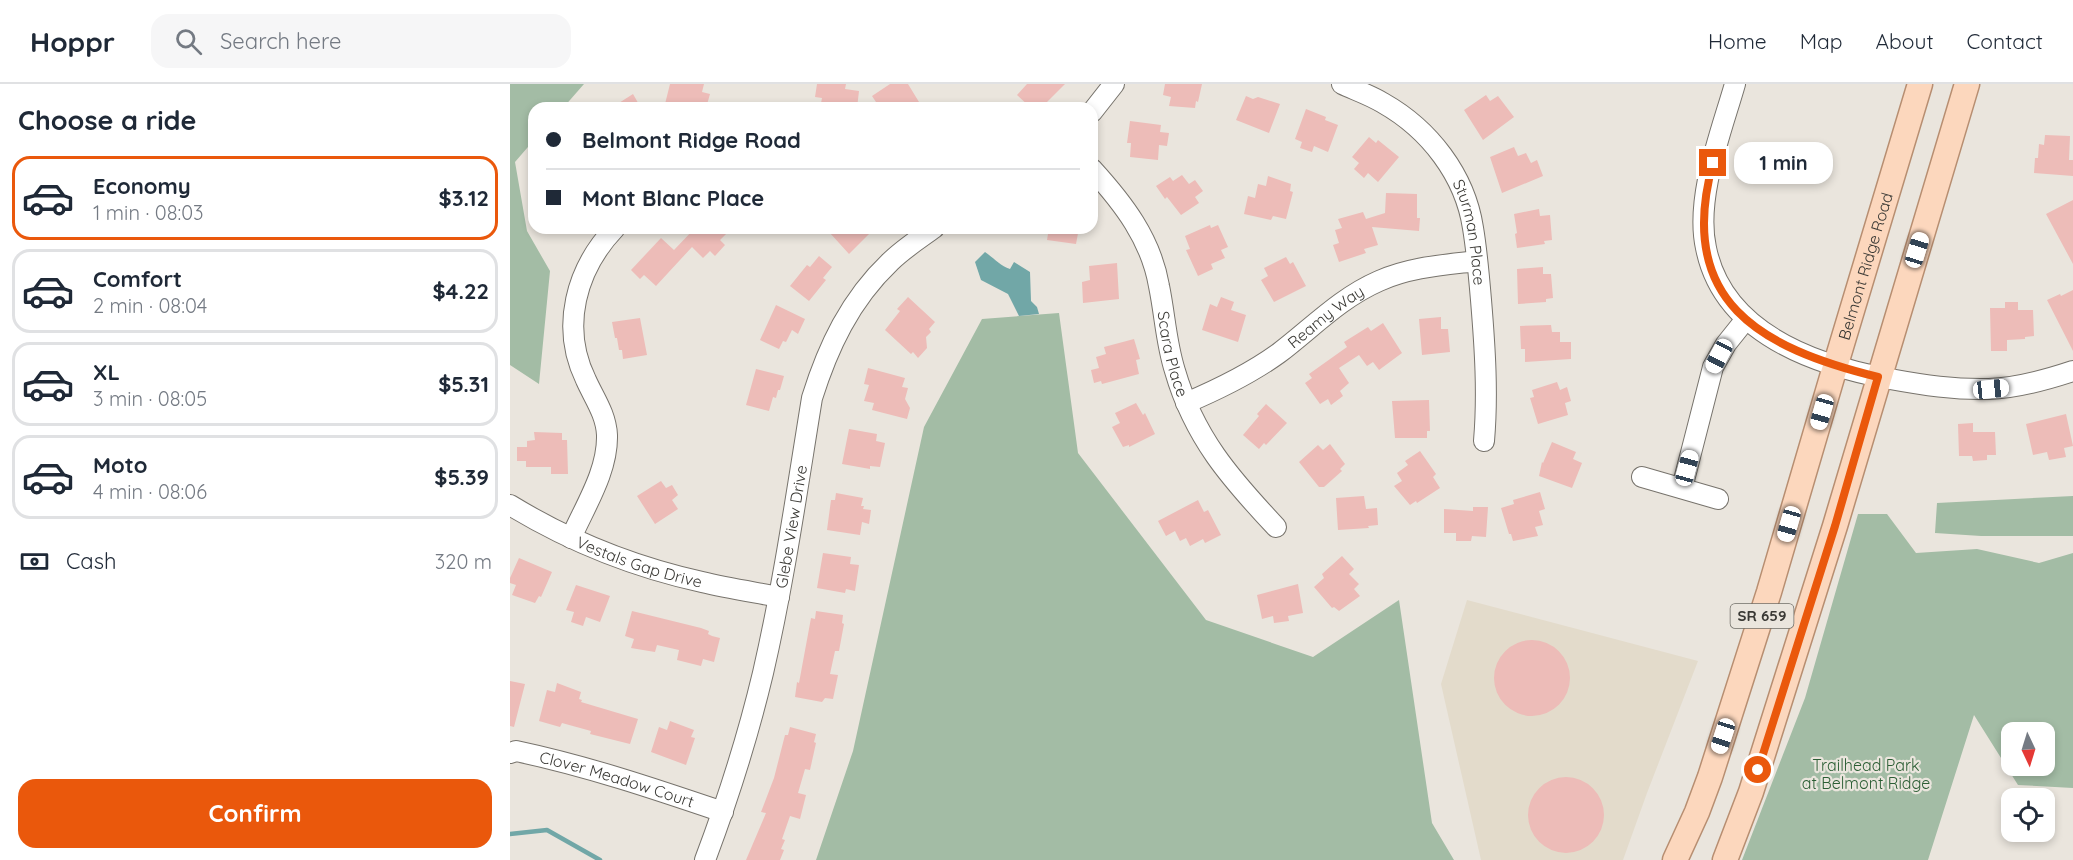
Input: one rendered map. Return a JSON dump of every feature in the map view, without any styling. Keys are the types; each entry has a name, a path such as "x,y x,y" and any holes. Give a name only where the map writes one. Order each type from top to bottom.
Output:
{"main road":[{"name":"Belmont Ridge Road","path":"1675,860 1710,777 1766,603 1920,84"},
{"name":"SR 659","path":"1725,860 1755,781 1835,526 1967,84"}],"street":[{"path":"1098,104 1114,84"},
{"name":"Sturman Place","path":"1342,84 1382,102 1405,117 1426,135 1454,174 1466,199 1473,226 1487,364 1488,403 1484,441"},
{"path":"1735,84 1708,183 1703,224 1705,247 1720,288 1734,308 1746,319 1776,341 1801,354 1835,367 1878,377 1957,389 1991,389 2020,386 2073,371"},
{"name":"Scara Place","path":"1098,176 1127,210 1141,232 1151,257 1159,284 1166,336 1174,371 1199,431 1235,483 1276,526"},
{"path":"571,538 603,466 607,447 607,431 603,414 578,358 573,336 573,314 577,292 585,270 596,251 610,234"},
{"name":"Glebe View Drive","path":"705,860 745,744 763,675 779,597 812,399 821,368 833,340 867,286 897,256 926,234"},
{"name":"Reamy Way","path":"1186,403 1254,370 1341,303 1380,281 1426,267 1477,261"},
{"path":"1682,488 1713,367 1726,344 1746,319"},
{"path":"1642,477 1718,499"},
{"name":"Vestals Gap Drive","path":"510,505 571,538 655,570 702,583 779,597"},
{"name":"Clover Meadow Court","path":"510,753 516,751 564,761 723,812"}],"shaded area":[{"path":"1467,600 1698,661 1623,860 1481,860 1441,684"}],"green space":[{"path":"510,84 584,84 568,102 528,102 528,147 515,162 527,231 550,271 539,384 510,365"},
{"path":"1059,313 1078,453 1206,620 1313,657 1399,600 1432,823 1454,860 816,860 853,751 924,427 982,319"},
{"path":"2073,496 2073,536 1981,536 1935,533 1937,503"},
{"name":"Trailhead Park at Belmont Ridge","path":"1858,514 1887,514 1916,553 1977,549 2039,563 2073,553 2073,788 2018,785 2012,776 2055,776 2055,722 2001,722 2001,758 1974,715 1928,860 1742,860 1805,698"}],"water":[{"path":"985,252 1006,268 1010,269 1014,262 1030,272 1031,301 1037,307 1039,314 1019,316 1008,294 981,280 975,262"}],"building":[{"path":"670,84 704,84 702,92 710,94 708,102 666,102"},
{"path":"817,84 846,84 845,89 859,91 858,102 821,102 822,98 815,97"},
{"path":"890,84 908,84 919,102 876,102 872,96"},
{"path":"1027,84 1065,84 1047,102 1025,102 1017,95"},
{"path":"1165,84 1202,84 1195,108 1169,106 1171,97 1163,95"},
{"path":"633,94 638,102 620,102"},
{"path":"1486,95 1490,101 1498,96 1514,117 1483,140 1464,110"},
{"path":"1246,96 1280,104 1269,133 1236,120"},
{"path":"1306,109 1338,125 1328,152 1314,146 1312,152 1300,148 1302,142 1295,139"},
{"path":"1130,121 1161,125 1160,132 1169,133 1167,146 1159,145 1158,160 1130,157 1131,143 1127,143"},
{"path":"2045,135 2070,136 2069,160 2073,160 2073,176 2034,173 2039,144 2044,145"},
{"path":"1369,137 1376,143 1378,140 1399,157 1378,182 1368,173 1364,178 1354,169 1359,163 1352,157"},
{"path":"1514,147 1518,156 1526,153 1531,163 1537,160 1543,176 1502,193 1490,157"},
{"path":"1182,175 1189,184 1195,180 1203,191 1195,197 1199,203 1181,215 1156,186 1170,177 1173,181"},
{"path":"1268,176 1291,184 1290,191 1293,192 1286,219 1273,216 1271,220 1244,214 1248,196 1255,198 1258,184 1266,186"},
{"path":"1386,193 1417,194 1419,231 1372,227 1378,245 1364,249 1366,253 1339,262 1333,245 1339,243 1335,230 1342,228 1338,219 1363,212 1366,219 1385,213"},
{"path":"2073,200 2073,264 2046,214"},
{"path":"1539,209 1540,216 1550,215 1552,240 1544,241 1545,244 1517,248 1514,214"},
{"path":"1210,225 1211,228 1218,225 1228,247 1221,250 1225,258 1211,264 1213,269 1198,276 1186,250 1190,249 1185,236"},
{"path":"689,234 726,234 720,240 725,245 715,256 710,251 703,258 692,247 656,286 644,275 640,279 631,270 661,238 674,250"},
{"path":"831,234 869,234 849,254"},
{"path":"1048,234 1078,234 1076,244 1047,240"},
{"path":"819,256 832,267 823,278 826,280 809,301 790,286 807,265 810,267"},
{"path":"1286,257 1290,264 1293,262 1306,286 1274,302 1261,280 1268,276 1264,268"},
{"path":"1117,263 1119,299 1083,303 1082,282 1090,280 1089,266"},
{"path":"1543,267 1543,274 1551,274 1553,298 1546,299 1546,302 1518,304 1517,269"},
{"path":"2073,290 2073,351 2047,300"},
{"path":"908,297 935,322 926,337 927,348 918,358 885,330 900,311 897,309"},
{"path":"1221,297 1234,302 1231,310 1246,315 1238,342 1202,330 1210,304 1217,307"},
{"path":"2005,302 2018,302 2018,310 2033,310 2034,336 2007,340 2007,351 1991,351 1990,308 2005,308"},
{"path":"776,305 805,319 798,334 792,330 786,342 783,341 779,349 760,340"},
{"path":"1441,317 1441,329 1448,329 1450,352 1422,355 1419,319"},
{"path":"640,318 647,355 623,359 612,322"},
{"path":"1383,323 1402,353 1379,370 1373,362 1367,366 1359,355 1339,368 1349,383 1340,391 1343,396 1331,405 1328,399 1320,404 1305,383 1312,378 1309,374 1347,347 1344,342 1368,327 1371,331"},
{"path":"1551,325 1552,332 1560,332 1560,342 1571,342 1571,359 1525,362 1525,349 1521,349 1520,326"},
{"path":"1134,339 1140,359 1136,360 1139,374 1102,384 1101,381 1094,383 1091,370 1099,368 1096,357 1106,354 1104,347"},
{"path":"868,368 905,378 902,387 908,388 905,399 910,408 907,419 872,410 874,403 864,401 869,385 864,384"},
{"path":"756,369 784,376 776,398 773,397 769,411 746,405"},
{"path":"1557,382 1560,390 1567,387 1571,401 1565,403 1568,415 1538,424 1530,398 1534,397 1532,390"},
{"path":"1429,400 1430,431 1427,431 1427,438 1395,438 1392,401"},
{"path":"1136,403 1143,415 1145,413 1155,434 1129,447 1129,445 1123,447 1112,427 1120,423 1115,413"},
{"path":"1266,404 1287,423 1266,445 1264,443 1259,449 1243,435"},
{"path":"2066,414 2073,446 2064,448 2066,457 2049,460 2047,452 2033,455 2026,424"},
{"path":"1973,423 1973,432 1995,432 1996,455 1987,455 1987,460 1973,461 1972,456 1959,456 1958,424"},
{"path":"849,429 877,434 876,441 885,443 880,467 870,466 870,469 842,464"},
{"path":"534,432 562,433 562,440 567,440 568,474 551,474 551,467 526,467 526,461 517,461 517,447 527,447 527,441 535,440"},
{"path":"1552,442 1576,452 1573,459 1582,463 1572,488 1539,476 1542,462"},
{"path":"1330,444 1345,464 1340,469 1342,471 1324,487 1319,487 1299,462 1318,445 1323,450"},
{"path":"1420,451 1436,474 1433,477 1440,488 1410,505 1394,486 1402,481 1397,473 1408,465 1405,461"},
{"path":"661,481 666,488 672,485 678,495 672,500 678,509 655,524 637,496"},
{"path":"1540,492 1545,509 1539,511 1543,525 1535,527 1538,536 1513,541 1501,508 1514,504 1513,500"},
{"path":"836,493 863,498 861,506 864,506 863,509 871,510 869,524 862,522 860,535 827,530 831,500 835,500"},
{"path":"1364,496 1366,509 1377,508 1378,525 1368,526 1369,528 1338,530 1336,498"},
{"path":"1198,500 1204,512 1208,510 1221,535 1205,543 1203,539 1190,546 1186,538 1180,541 1175,531 1166,536 1158,521"},
{"path":"1473,507 1488,507 1486,537 1472,536 1471,541 1456,541 1456,533 1444,533 1444,509 1473,511"},
{"path":"823,553 851,557 850,564 859,565 855,591 846,589 845,593 817,588"},
{"path":"1342,556 1354,569 1349,574 1359,584 1354,589 1360,596 1339,611 1332,608 1314,587 1324,578 1322,574"},
{"path":"519,558 552,572 541,597 539,596 535,603 512,595 516,585 510,583 510,578"},
{"path":"1298,584 1303,613 1288,616 1289,621 1274,623 1273,616 1262,619 1257,595"},
{"path":"576,585 610,596 600,622 586,617 583,626 571,622 574,612 566,610"},
{"path":"632,611 709,631 708,634 720,638 714,662 703,659 701,666 677,660 679,650 657,645 655,652 631,648 634,639 625,636"},
{"path":"816,611 843,615 842,623 844,624 839,651 835,651 830,674 838,675 833,699 825,698 822,702 795,697 811,618 815,619"},
{"path":"1532,640 1546,643 1559,651 1567,664 1570,678 1567,692 1559,705 1546,713 1532,716 1518,713 1505,705 1497,692 1494,678 1497,664 1505,651 1518,643"},
{"path":"510,681 525,684 514,727 510,726"},
{"path":"557,683 581,692 579,699 582,700 581,702 638,719 630,744 590,734 591,731 562,723 560,727 539,721 547,690 555,692"},
{"path":"670,721 694,730 691,737 695,738 686,765 651,752 659,727 667,730"},
{"path":"790,727 816,734 810,770 805,769 798,793 806,795 800,819 790,816 782,839 785,840 780,860 746,860 766,813 761,812 774,778 785,735 788,735"},
{"path":"1566,777 1580,780 1593,788 1601,801 1604,815 1601,829 1593,842 1580,850 1566,853 1552,850 1539,842 1531,829 1528,815 1531,801 1539,788 1552,780"}],"waterway":[{"path":"510,834 547,830 600,860"}],"route":[{"path":"1713,163 1704,202 1705,247 1720,288 1734,308 1753,326 1801,354 1835,367 1878,377 1835,526 1758,770"}]}
